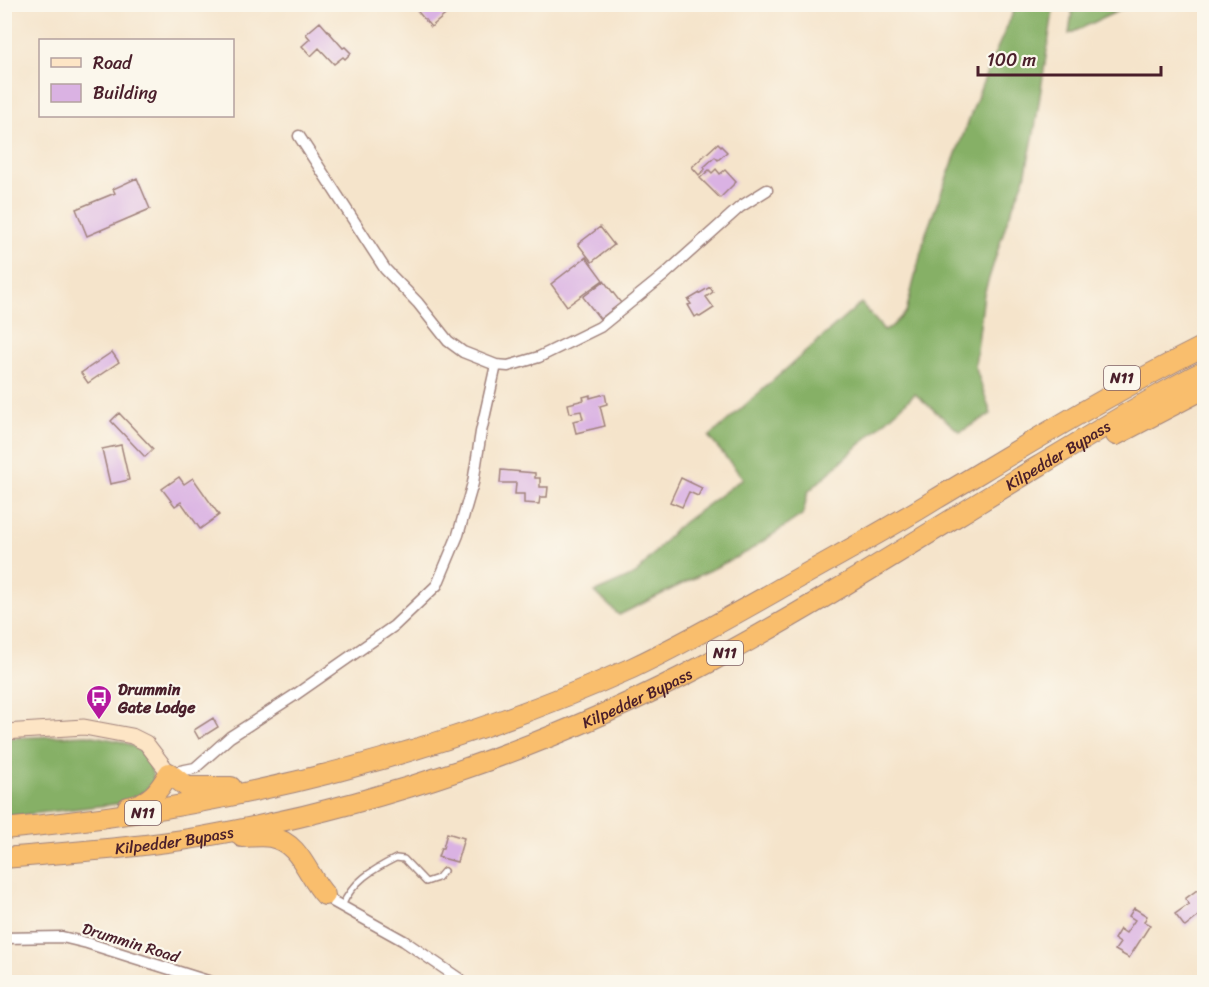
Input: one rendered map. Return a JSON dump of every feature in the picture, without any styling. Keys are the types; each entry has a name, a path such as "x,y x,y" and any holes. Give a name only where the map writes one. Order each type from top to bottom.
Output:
{"highway":[{"name":"N11","path":"1046,433 1130,372 1204,332"},
{"name":"Kilpedder Bypass","path":"4,829 168,809 281,786 388,758 461,735 633,667 702,632 933,501 1046,433 1204,346"},
{"name":"Kilpedder Bypass","path":"4,858 135,846 202,837 357,803 508,752 626,704 710,662 1068,448 1204,371"},
{"name":"N11","path":"937,528 1204,389"},
{"name":"N11","path":"84,821 105,810 139,805 152,798 160,790 169,773 187,787 223,789 261,783 281,786"},
{"name":"N11","path":"202,837 271,837 287,844 301,856 315,885 326,895"}],"main road":[{"path":"4,732 84,727 132,736 146,743 169,773"}],"street":[{"path":"299,136 385,269 418,303 448,341 463,352 496,365 508,366 539,357 600,327 663,276 740,207 757,194 767,190"},
{"path":"169,773 195,768 230,737 394,626 437,585 458,536 473,483 481,432 496,365"},
{"path":"326,895 404,941 464,982"},
{"name":"Drummin Road","path":"4,938 62,937 210,982"}],"lane":[{"path":"342,906 347,895 359,880 396,858 404,860 426,882 438,878 444,871"}],"green space":[{"path":"1017,4 1054,5 1025,177 1007,221 984,294 975,366 991,414 960,432 915,394 808,492 803,514 747,552 619,615 595,592 636,574 675,529 743,478 709,437 861,303 884,330 891,327 906,312 926,233 988,69"},
{"path":"1073,4 1131,5 1069,34"},
{"path":"88,735 123,742 140,751 151,768 154,782 133,802 5,817 4,738"}],"building":[{"path":"417,4 447,4 451,10 431,27 414,7"},
{"path":"320,22 343,48 345,47 351,53 345,59 343,57 334,64 319,48 311,56 302,46 310,39 306,34"},
{"path":"718,143 727,152 718,160 715,157 699,175 692,167"},
{"path":"716,169 720,174 725,170 736,182 720,198 700,178 709,170 712,173"},
{"path":"137,178 150,209 87,236 76,209 115,193 113,189"},
{"path":"600,227 614,245 592,262 578,244"},
{"path":"586,257 603,280 567,306 551,284"},
{"path":"604,281 621,303 600,319 583,297"},
{"path":"710,287 713,292 706,297 714,308 700,317 698,315 695,317 688,305 691,304 688,300"},
{"path":"112,352 119,362 88,383 81,373"},
{"path":"605,394 607,404 600,406 605,426 576,433 573,421 583,419 581,411 570,413 568,404 584,400 583,397 590,395 590,398"},
{"path":"119,413 153,449 145,457 111,421"},
{"path":"121,445 129,480 110,484 102,449"},
{"path":"501,470 535,473 535,478 540,478 540,487 548,487 547,497 540,497 539,504 524,503 524,494 515,494 516,483 500,483"},
{"path":"179,477 184,484 193,478 219,515 200,529 181,502 175,506 162,489"},
{"path":"681,478 702,488 698,496 689,492 682,507 670,502"},
{"path":"213,718 218,727 199,739 194,730"},
{"path":"447,833 464,838 457,862 438,857"},
{"path":"1197,890 1204,899 1204,912 1185,927 1175,914 1189,904 1185,899"},
{"path":"1134,908 1147,916 1144,922 1150,925 1129,958 1115,950 1120,943 1114,939 1120,929 1126,933 1135,920 1129,916"}],"place":[{"name":"Drummin Gate Lodge","path":"99,721"}]}
